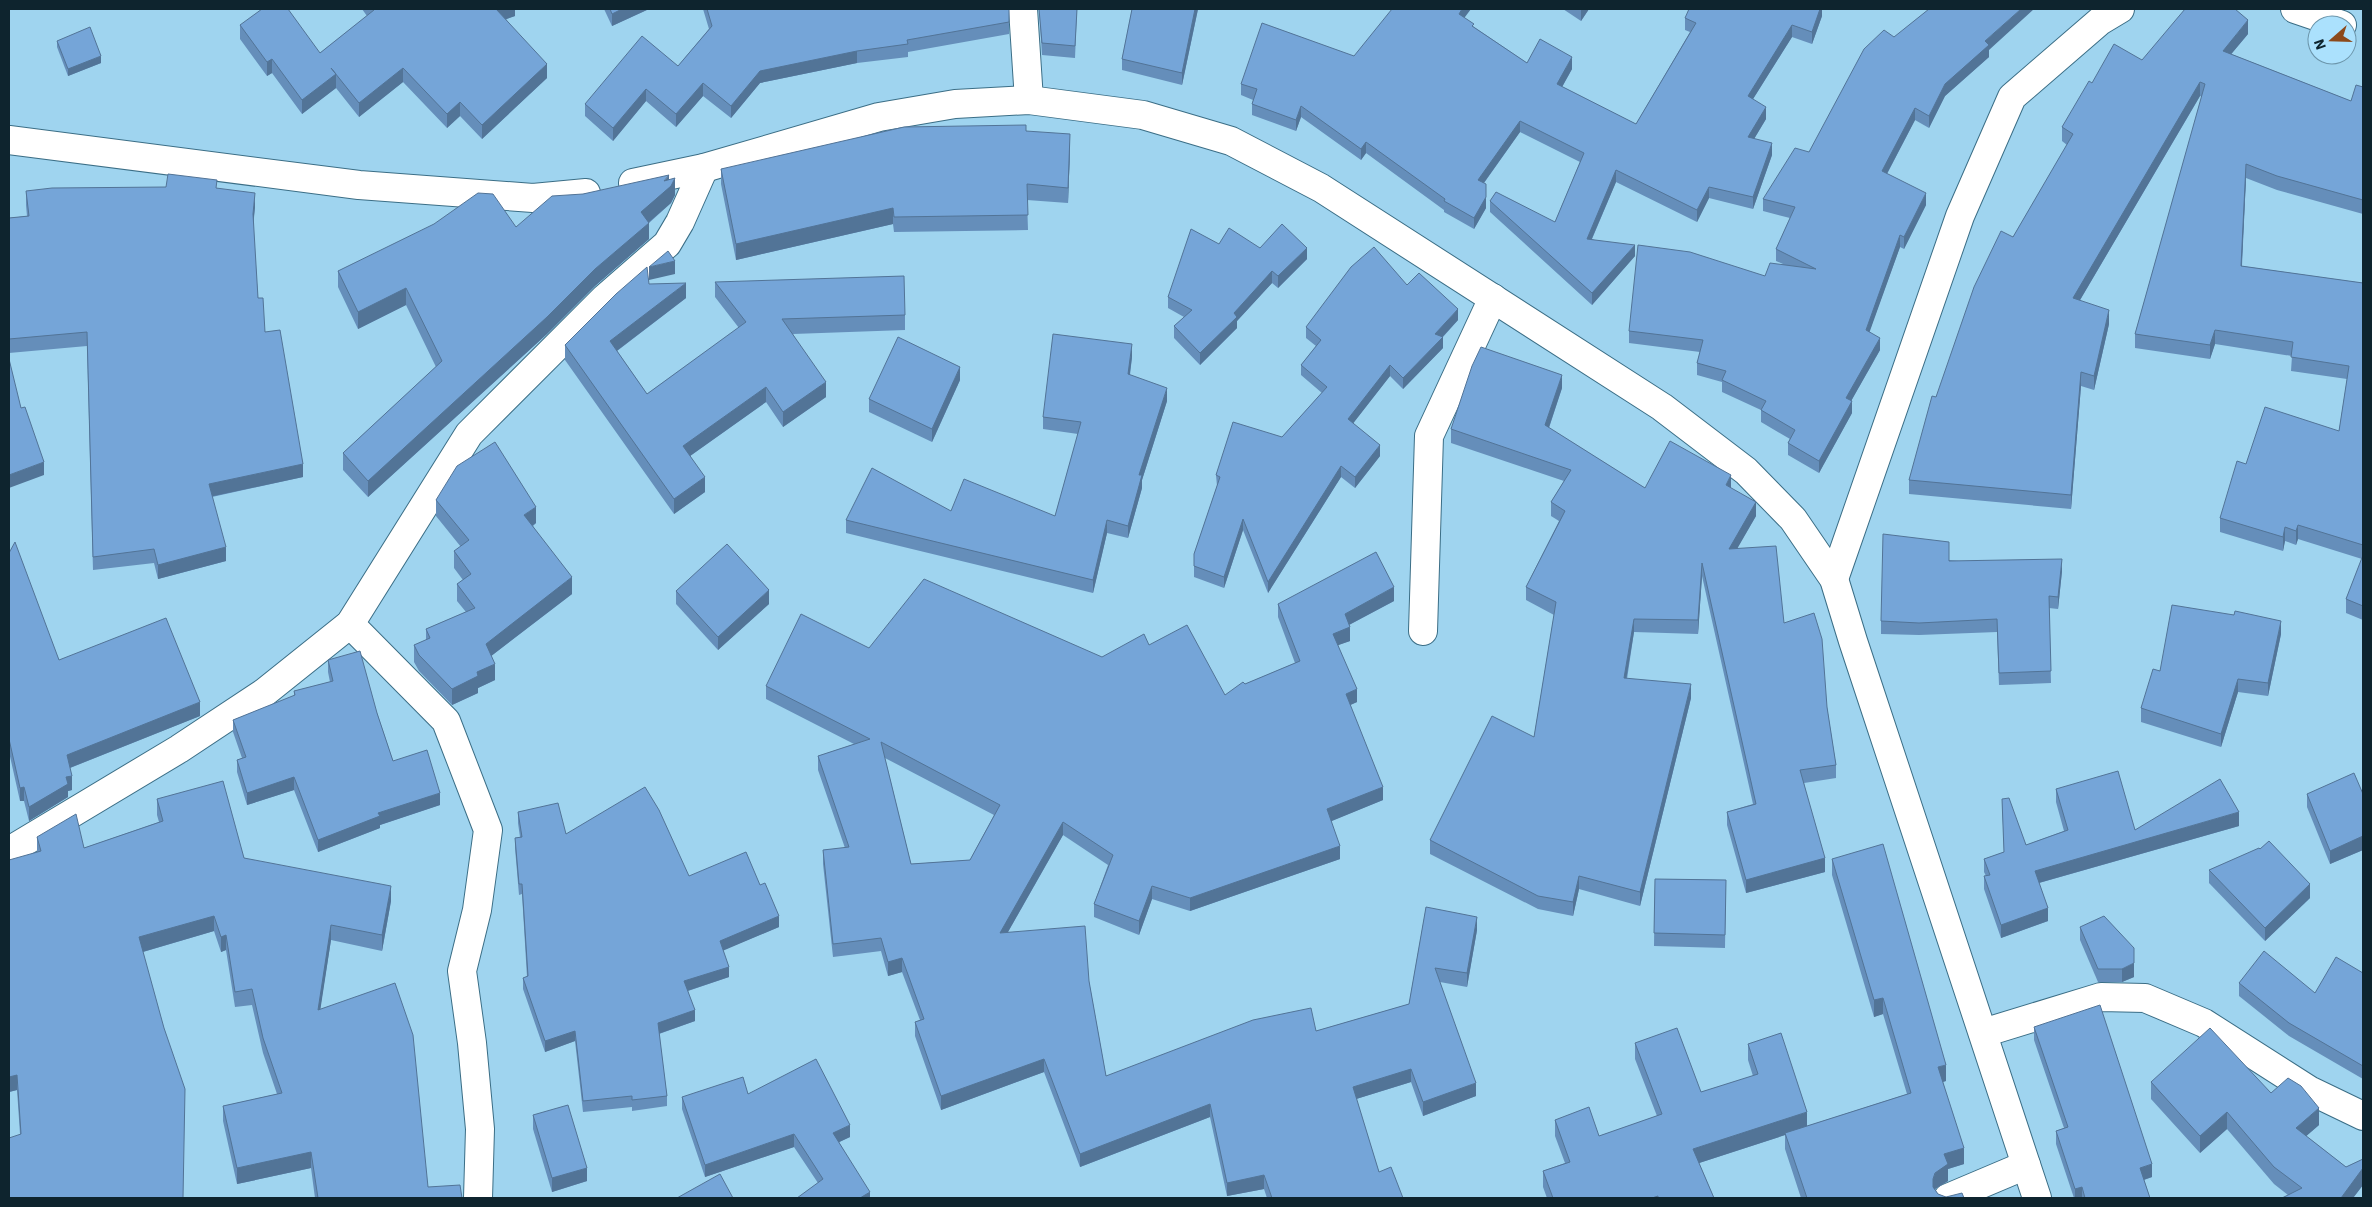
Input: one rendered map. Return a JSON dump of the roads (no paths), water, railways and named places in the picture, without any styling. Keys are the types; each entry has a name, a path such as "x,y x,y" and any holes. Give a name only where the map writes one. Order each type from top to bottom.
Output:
{"street":[{"path":"1022,9 1029,100"},
{"path":"1834,579 1960,216 2012,97 2100,21 2120,9"},
{"path":"2295,9 2313,15"},
{"path":"9,140 358,185 533,198 580,195 704,168 879,117 955,104 1029,100 1143,114 1231,141 1321,188 1662,407 1746,471 1793,519 1834,579 1853,642 2037,1198"},
{"path":"9,851 179,749 265,692 350,624 468,434 605,298 667,244 680,222 704,168"},
{"path":"1424,631 1429,436 1493,298"},
{"path":"350,624 446,720 488,830 477,910 462,971 472,1043 480,1130 478,1198"},
{"path":"1983,1034 2101,997 2145,998 2204,1024 2310,1090 2363,1116"},
{"path":"1948,1198 2026,1165"}]}
